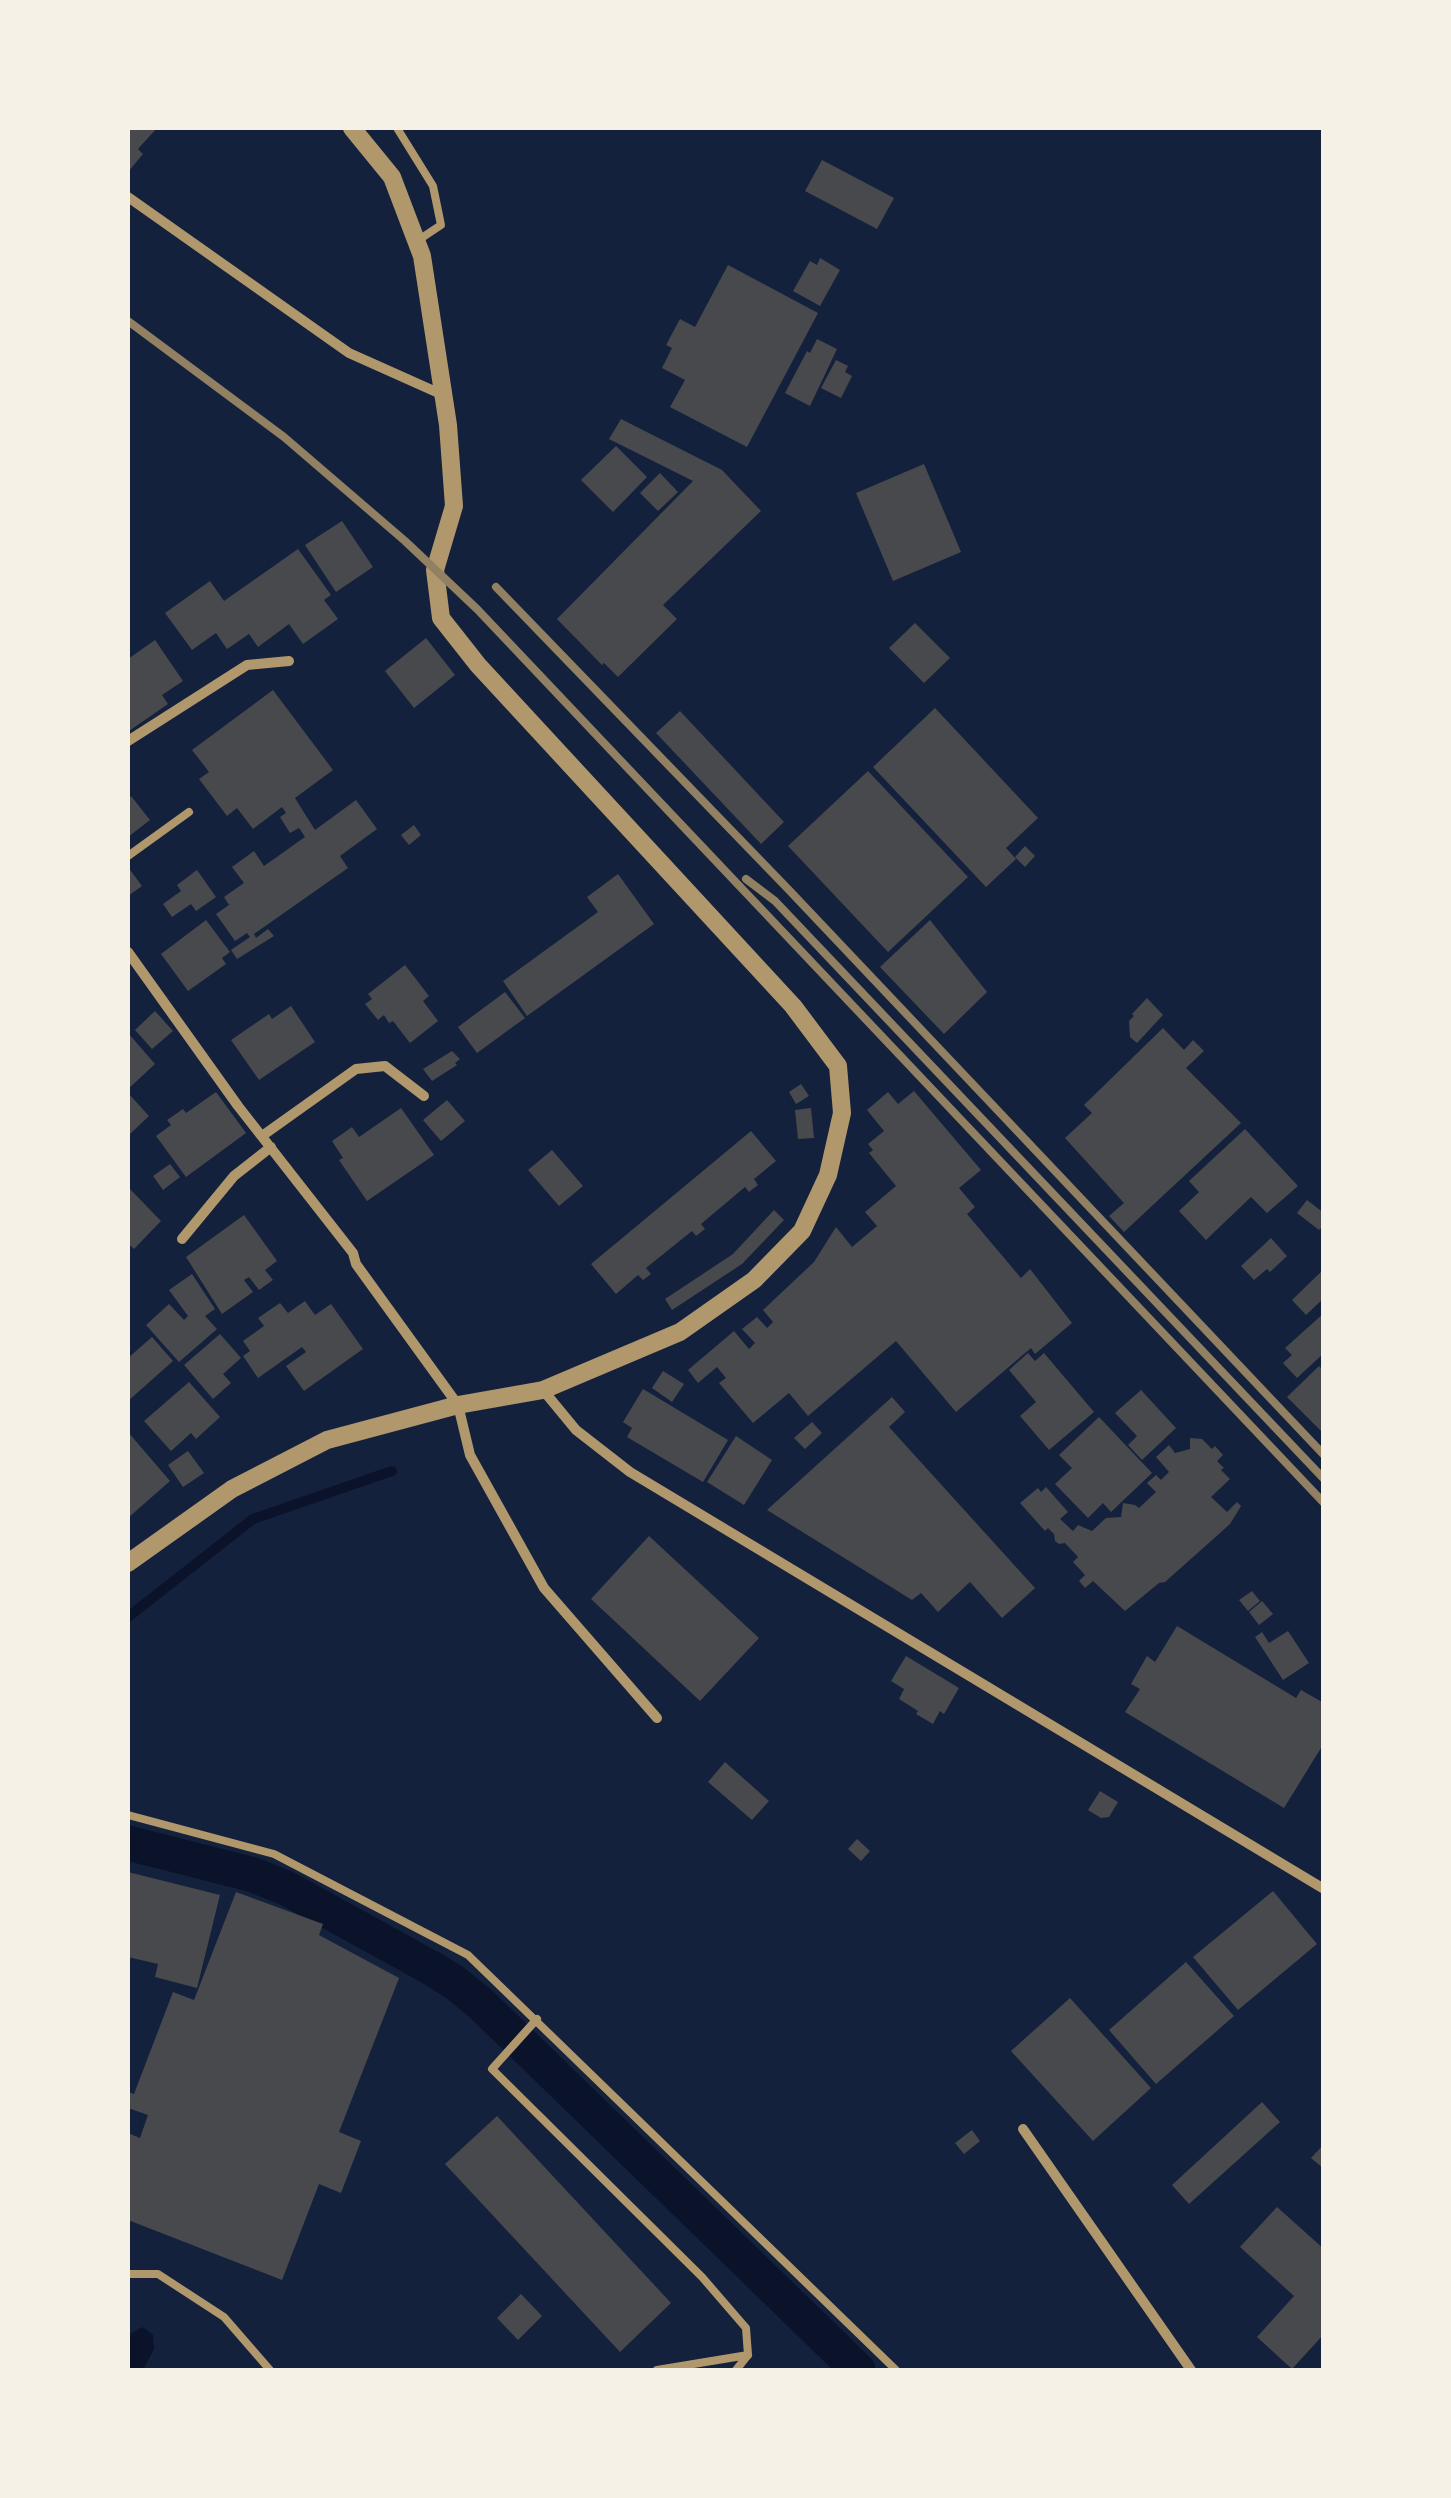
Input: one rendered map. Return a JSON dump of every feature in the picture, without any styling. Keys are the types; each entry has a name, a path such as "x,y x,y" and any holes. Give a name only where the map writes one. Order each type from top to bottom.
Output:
{"street":[{"path":"128,1563 232,1489 327,1440 458,1405 543,1390 680,1332 754,1280 802,1231 828,1176 842,1113 838,1066 793,1006 478,665 442,618 436,570 454,506 448,425 422,256 392,177 352,128"},
{"path":"128,197 349,352 444,395"},
{"path":"128,741 246,664 290,661"},
{"path":"128,952 270,1147 353,1253 356,1264 458,1405 470,1455 544,1588 657,1718"},
{"path":"262,1136 356,1069 385,1066 424,1096"},
{"path":"182,1239 234,1176 270,1147"},
{"path":"543,1390 576,1430 630,1472 1324,1889"},
{"path":"1023,2129 1190,2370"}],"lane":[{"path":"397,128 433,186 442,225 417,241"},
{"path":"128,856 190,812"},
{"path":"128,1815 274,1854 468,1955 896,2370"},
{"path":"537,2019 492,2069 702,2277 746,2328 748,2355 736,2370"},
{"path":"128,2274 158,2274 224,2317 270,2370"},
{"path":"657,2370 748,2355"}],"water":[{"path":"143,2327 153,2335 154,2349 143,2370 128,2370 128,2335"}],"building":[{"path":"128,128 157,128 138,149 143,154 128,172"},
{"path":"822,160 894,198 877,229 805,191"},
{"path":"820,258 840,270 820,306 793,291 810,261 817,265"},
{"path":"728,265 818,313 747,447 670,407 685,380 662,368 672,348 666,345 680,319 695,327"},
{"path":"817,339 837,349 810,406 785,393"},
{"path":"836,360 848,366 845,372 852,376 841,398 821,388"},
{"path":"621,419 722,470 761,511 663,605 677,619 618,677 557,619 693,481 609,439"},
{"path":"616,446 647,477 613,512 581,480"},
{"path":"924,464 961,552 893,581 856,493"},
{"path":"660,473 678,492 658,511 640,493"},
{"path":"342,521 373,567 336,592 305,545"},
{"path":"298,549 331,595 324,600 338,619 303,644 289,624 258,647 249,634 227,649 216,633 192,650 165,613 210,581 224,601"},
{"path":"915,623 950,658 924,683 889,648"},
{"path":"426,638 455,675 414,708 385,671"},
{"path":"155,640 183,681 162,695 168,704 129,731 128,659"},
{"path":"273,690 333,770 295,798 315,830 356,800 377,829 340,856 348,868 254,934 256,938 268,929 274,936 237,959 231,950 250,937 247,933 235,941 216,914 229,905 224,897 244,883 232,867 254,851 264,866 305,837 299,828 290,833 280,817 286,813 282,807 253,829 237,808 227,816 199,779 209,772 192,750"},
{"path":"935,708 1038,818 1006,848 1016,859 986,887 873,767"},
{"path":"680,711 784,822 761,844 656,733"},
{"path":"868,771 968,877 888,952 788,846"},
{"path":"131,796 150,820 128,837 128,799"},
{"path":"414,825 421,835 409,845 401,835"},
{"path":"1025,846 1035,856 1025,867 1015,857"},
{"path":"128,867 142,886 128,896"},
{"path":"197,870 216,897 196,911 191,904 172,917 163,904 181,891 177,885"},
{"path":"618,874 654,924 527,1016 503,981 598,912 587,897"},
{"path":"206,920 230,952 222,958 226,964 188,991 161,954"},
{"path":"930,920 987,992 944,1034 880,967"},
{"path":"405,965 429,996 423,1001 438,1021 410,1043 393,1021 389,1023 384,1015 378,1020 365,1004 372,999 368,994"},
{"path":"505,992 525,1018 477,1053 458,1027"},
{"path":"1147,998 1163,1015 1137,1043 1130,1037 1129,1021"},
{"path":"291,1006 315,1042 259,1080 231,1040 269,1014 272,1019"},
{"path":"155,1011 173,1031 152,1049 135,1030"},
{"path":"1163,1028 1184,1050 1193,1040 1204,1051 1186,1068 1241,1123 1124,1232 1109,1216 1124,1203 1065,1138 1092,1113 1084,1105"},
{"path":"128,1033 155,1064 128,1089"},
{"path":"452,1051 460,1059 457,1065 432,1081 423,1069"},
{"path":"801,1084 809,1096 796,1104 789,1092"},
{"path":"914,1091 981,1170 959,1188 975,1207 967,1214 1021,1278 1030,1269 1072,1323 1035,1354 1031,1348 956,1412 896,1341 808,1416 789,1393 753,1423 719,1383 726,1378 717,1367 698,1383 688,1370 734,1331 749,1349 755,1343 742,1329 757,1317 767,1328 773,1322 763,1310 814,1262 836,1227 852,1247 877,1226 865,1212 896,1186 869,1153 873,1150 868,1144 884,1131 867,1110 888,1092 898,1104"},
{"path":"216,1092 246,1133 186,1177 156,1136 171,1125 167,1120 183,1109 186,1113"},
{"path":"128,1093 149,1116 130,1134 128,1132"},
{"path":"447,1100 465,1121 441,1141 423,1120"},
{"path":"401,1108 434,1155 367,1201 339,1160 343,1158 332,1141 352,1127 359,1137"},
{"path":"811,1108 814,1138 798,1139 795,1110"},
{"path":"1245,1129 1298,1186 1267,1213 1251,1197 1206,1240 1179,1211 1199,1192 1189,1181"},
{"path":"751,1131 776,1161 754,1179 758,1185 749,1192 745,1187 701,1224 705,1229 696,1236 692,1231 646,1268 651,1274 643,1280 638,1275 616,1294 591,1264"},
{"path":"552,1150 583,1186 559,1206 528,1170"},
{"path":"170,1164 180,1177 163,1190 153,1176"},
{"path":"128,1187 161,1221 134,1249 128,1243"},
{"path":"1307,1200 1324,1213 1324,1225 1319,1230 1297,1213"},
{"path":"774,1210 784,1220 742,1264 672,1310 665,1299 733,1254"},
{"path":"244,1215 277,1261 265,1270 273,1280 259,1290 249,1277 244,1280 253,1292 222,1314 186,1257"},
{"path":"1271,1238 1287,1256 1254,1280 1241,1266"},
{"path":"1324,1269 1324,1298 1306,1315 1292,1300"},
{"path":"192,1274 215,1309 205,1316 217,1329 179,1362 146,1325 169,1304 184,1320 188,1316 169,1290"},
{"path":"305,1301 315,1315 331,1304 363,1349 304,1391 286,1366 306,1352 302,1347 258,1378 243,1356 250,1351 243,1341 264,1326 258,1318 280,1303 288,1313"},
{"path":"1324,1313 1324,1353 1297,1378 1283,1363 1292,1355 1285,1348"},
{"path":"220,1334 241,1358 223,1374 231,1383 213,1399 184,1365"},
{"path":"152,1337 173,1361 128,1401 128,1358"},
{"path":"1028,1353 1035,1361 1044,1353 1094,1412 1049,1450 1020,1416 1036,1402 1009,1370"},
{"path":"1319,1366 1324,1371 1324,1434 1287,1397"},
{"path":"663,1371 684,1384 672,1402 652,1388"},
{"path":"189,1382 220,1417 196,1439 191,1433 171,1451 144,1421"},
{"path":"643,1389 728,1440 703,1482 627,1437 632,1428 623,1422"},
{"path":"1141,1390 1176,1428 1142,1460 1128,1445 1137,1436 1115,1413"},
{"path":"892,1397 905,1412 889,1427 1035,1588 1002,1618 970,1582 938,1612 921,1593 912,1600 767,1510"},
{"path":"1099,1417 1152,1473 1111,1512 1103,1503 1088,1518 1055,1484 1072,1468 1059,1455"},
{"path":"812,1422 822,1433 805,1449 794,1438"},
{"path":"128,1432 170,1481 128,1518"},
{"path":"736,1436 772,1460 744,1505 707,1482"},
{"path":"1190,1438 1202,1439 1223,1455 1217,1461 1230,1479 1211,1497 1227,1512 1237,1502 1241,1506 1230,1524 1165,1582 1125,1611 1093,1581 1085,1588 1079,1581 1085,1575 1073,1562 1078,1557 1065,1543 1055,1541 1054,1534 1048,1528 1045,1531 1020,1503 1038,1488 1041,1492 1046,1487 1068,1512 1060,1519 1073,1531 1078,1525 1092,1531 1106,1518 1121,1517 1123,1503 1139,1508 1156,1492 1147,1483 1156,1475 1161,1480 1169,1472 1156,1457 1169,1445 1175,1453 1190,1449"},
{"path":"188,1451 204,1473 183,1487 168,1465"},
{"path":"649,1536 759,1638 700,1701 591,1599"},
{"path":"1252,1591 1260,1601 1248,1611 1239,1600"},
{"path":"1262,1601 1273,1614 1259,1625 1249,1612"},
{"path":"1177,1626 1296,1698 1301,1690 1324,1703 1324,1743 1284,1808 1125,1712 1140,1689 1131,1684 1147,1656 1155,1662"},
{"path":"1288,1631 1309,1663 1283,1680 1255,1637 1262,1632 1269,1643"},
{"path":"906,1656 959,1688 944,1714 940,1711 933,1724 899,1699 904,1689 891,1681"},
{"path":"725,1762 769,1801 752,1820 708,1782"},
{"path":"1100,1791 1118,1802 1109,1817 1101,1818 1088,1810"},
{"path":"857,1839 870,1851 861,1861 848,1849"},
{"path":"128,1872 220,1895 197,1988 155,1977 158,1964 128,1957"},
{"path":"1273,1891 1317,1944 1238,2010 1193,1957"},
{"path":"236,1892 323,1924 319,1935 399,1978 339,2132 361,2141 341,2193 319,2184 282,2280 128,2220 128,2133 140,2138 148,2115 128,2108 128,2092 134,2094 173,1992 194,2000"},
{"path":"1186,1962 1234,2016 1156,2084 1109,2030"},
{"path":"1070,1998 1151,2088 1093,2141 1011,2051"},
{"path":"1262,2102 1280,2122 1189,2204 1172,2185"},
{"path":"497,2116 671,2303 620,2352 445,2164"},
{"path":"972,2130 980,2141 964,2154 955,2143"},
{"path":"1324,2144 1324,2169 1311,2158"},
{"path":"1277,2207 1324,2249 1324,2334 1292,2369 1257,2337 1294,2296 1240,2247"},
{"path":"521,2294 542,2316 518,2340 497,2318"}],"waterway":[{"path":"128,1617 253,1519 392,1471"},
{"path":"128,1843 254,1875 288,1889 454,1982 858,2370"}],"railway":[{"path":"128,321 284,437 477,609 1324,1503"},
{"path":"496,587 1324,1455"},
{"path":"746,879 775,901 1324,1479"}]}
